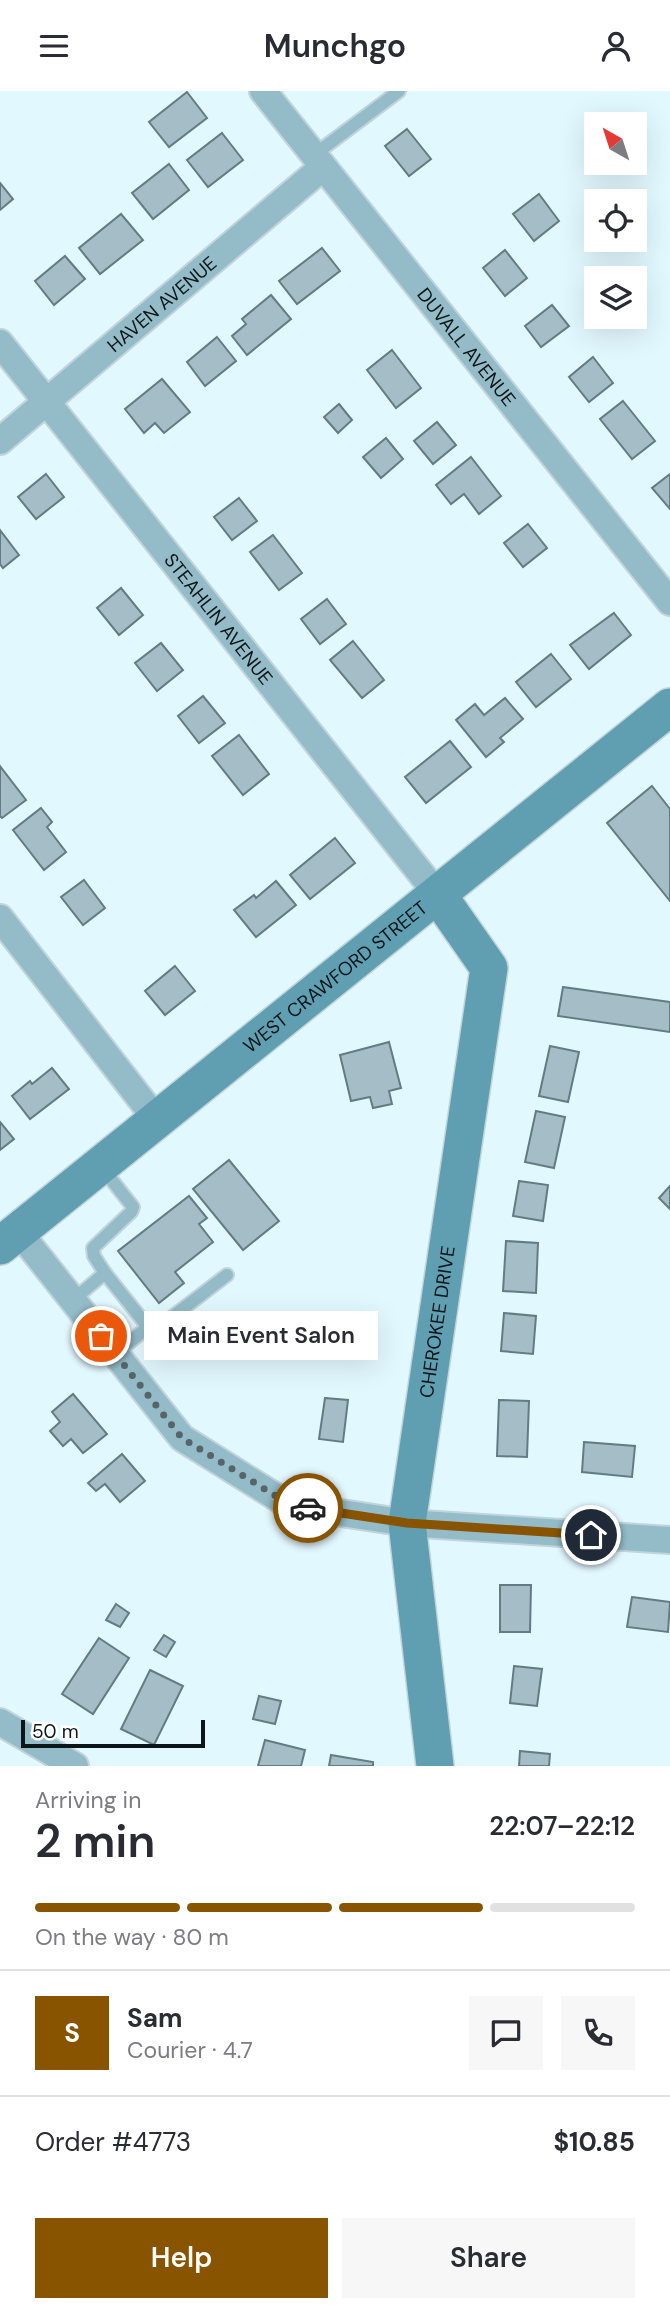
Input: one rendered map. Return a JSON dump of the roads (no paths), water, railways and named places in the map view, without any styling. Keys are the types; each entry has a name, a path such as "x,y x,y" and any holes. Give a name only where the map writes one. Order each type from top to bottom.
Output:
{"street":[{"name":"DUVALL AVENUE","path":"263,91 670,602"},
{"name":"HAVEN AVENUE","path":"0,441 47,403 319,161"},
{"name":"STEAHLIN AVENUE","path":"0,343 438,895"},
{"name":"WEST CRAWFORD STREET","path":"9,1239 670,707"},
{"name":"CHEROKEE DRIVE","path":"435,1766 407,1523 489,968 438,895"},
{"path":"0,918 157,1120"},
{"path":"9,1239 73,1300 182,1438 289,1504 407,1523 670,1541"},
{"path":"0,1721 75,1766"}],"lane":[{"path":"319,161 399,91"},
{"path":"100,1165 133,1207 93,1248 94,1256 148,1327"},
{"path":"73,1300 105,1273"},
{"path":"115,1353 148,1327 163,1324 227,1275"}],"place":[{"name":"Main Event Salon","path":"101,1336"}]}
